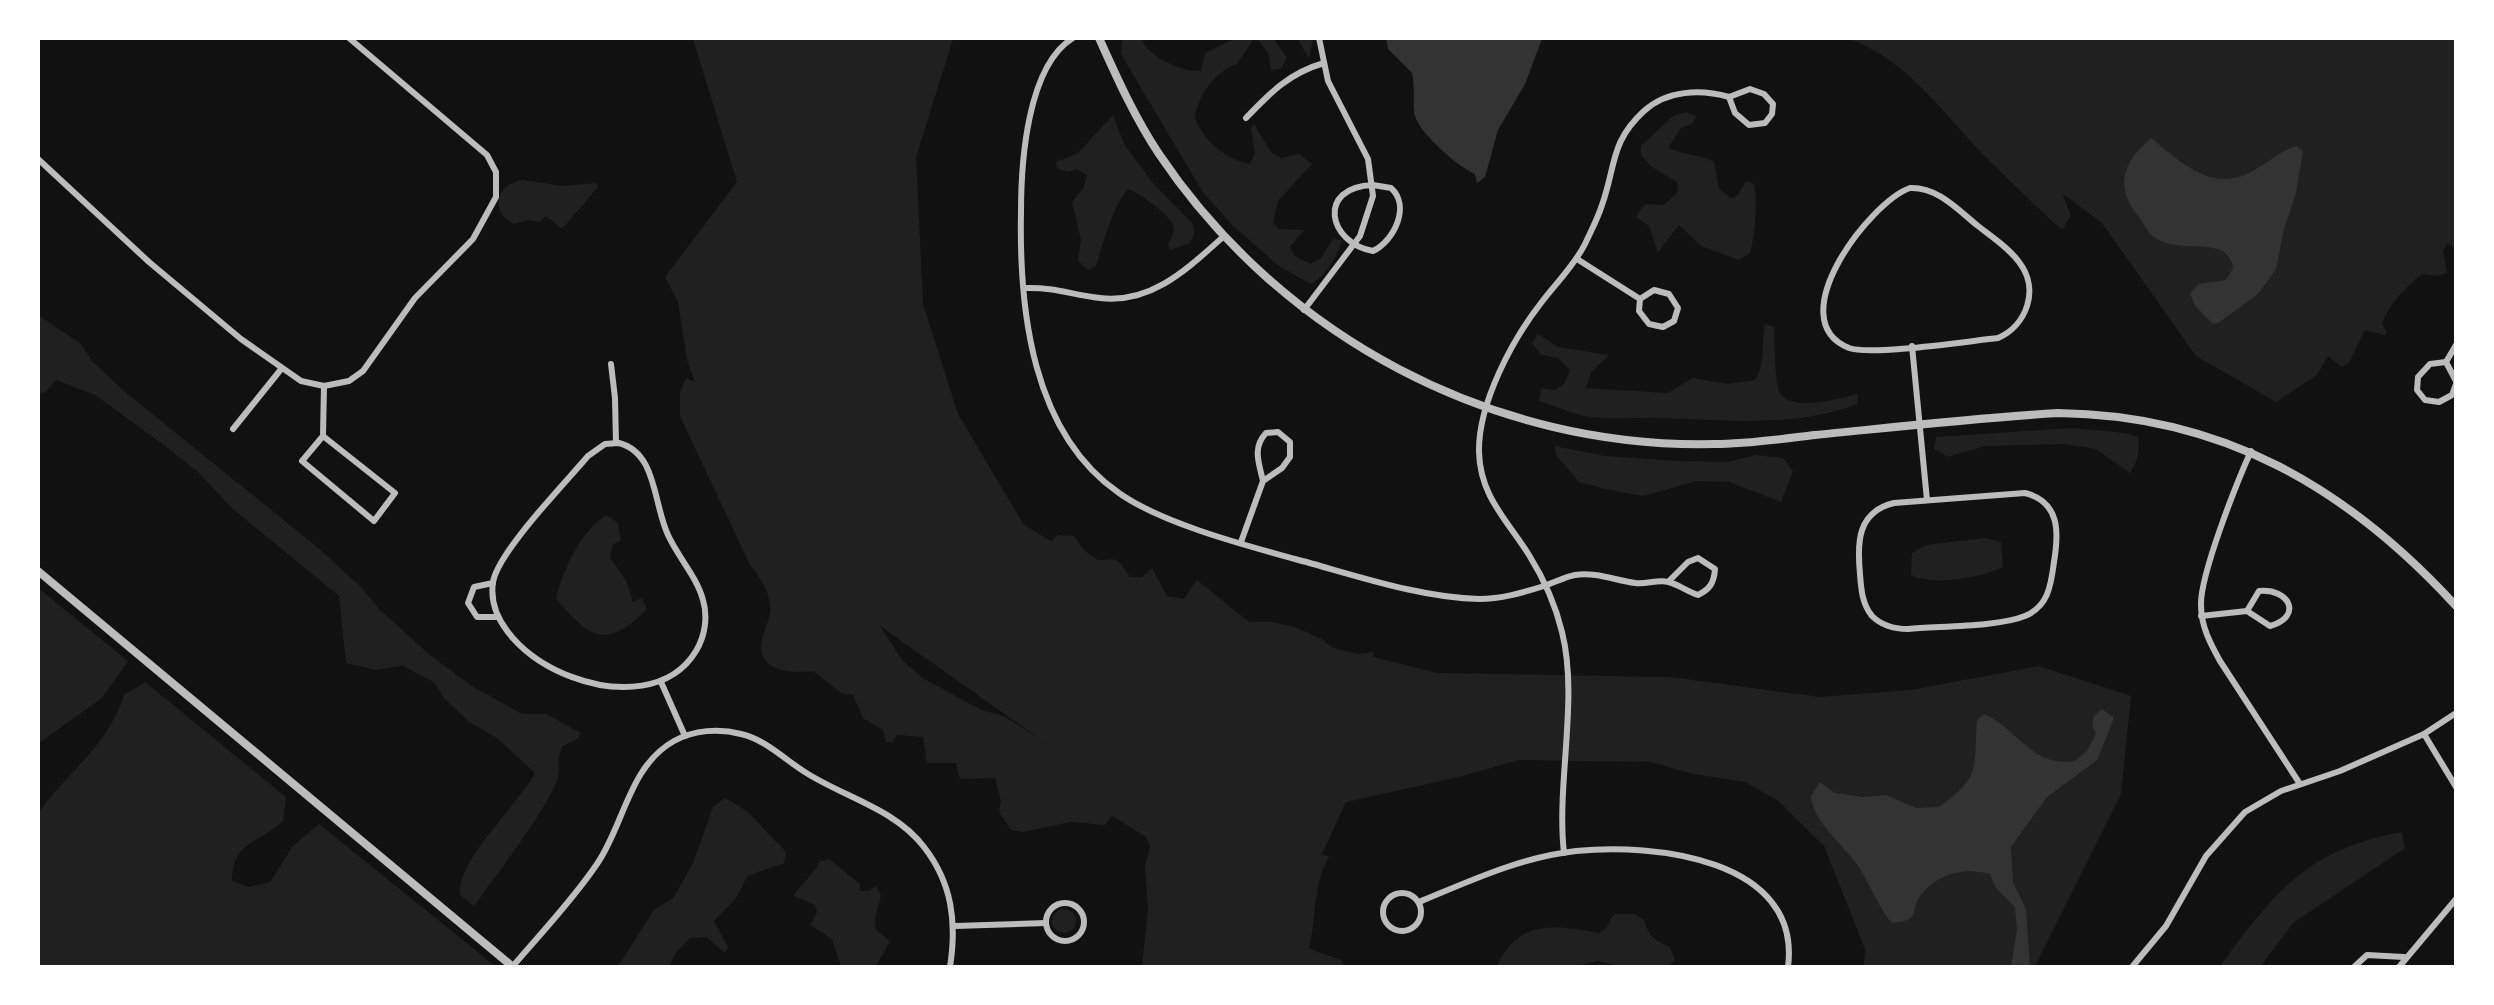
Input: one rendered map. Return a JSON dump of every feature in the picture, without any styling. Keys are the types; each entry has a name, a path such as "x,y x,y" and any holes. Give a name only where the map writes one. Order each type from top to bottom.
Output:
{"street":[{"path":"38,159 149,262 282,369 305,383 324,386 349,381 363,371 415,298 473,239 496,197 496,172 488,155 349,38"},
{"path":"1073,38 1053,55 1039,82 1029,130 1021,209 1025,288 1035,358 1051,411 1065,439 1087,467 1121,495 1150,510 1241,542 1345,573 1450,596 1494,598 1546,586 1574,575 1612,576 1634,583 1668,582 1698,595 1708,590 1714,580 1715,569 1698,558 1688,562 1668,582"},
{"path":"1099,38 1115,75 1159,154 1223,237 1304,310 1380,360 1488,409 1595,436 1646,442 1714,444 2014,416 2102,414 2167,424 2251,451 2281,465 2357,515 2428,576 2455,606"},
{"path":"1304,310 1355,243 1367,220 1373,186 1368,159 1334,95 1319,38"},
{"path":"1246,118 1275,87 1290,76 1324,63"},
{"path":"1564,853 1560,813 1566,662 1563,636 1546,586 1526,551 1502,520 1485,489 1479,441 1502,366 1522,330 1577,259 1603,203 1614,153 1627,129 1651,105 1680,94 1705,92 1729,97 1749,89 1764,93 1773,104 1772,114 1765,122 1749,125 1735,113 1729,97"},
{"path":"1373,186 1391,188 1398,196 1395,228 1376,250 1367,250 1336,225 1335,206 1340,196 1352,187 1373,186"},
{"path":"1921,188 1946,200 2015,257 2026,273 2029,294 2023,318 2008,333 1998,338 1912,346 1865,351 1851,349 1829,332 1823,309 1832,272 1888,200 1898,192 1921,188"},
{"path":"1025,288 1058,288 1106,299 1149,292 1174,279 1223,237"},
{"path":"1577,259 1640,299"},
{"path":"1654,290 1669,294 1678,308 1674,321 1663,327 1648,324 1639,311 1640,299 1654,290"},
{"path":"2446,362 2455,345"},
{"path":"1912,346 1927,500"},
{"path":"2446,362 2455,382 2452,395 2439,402 2425,400 2417,390 2418,377 2430,364 2446,362"},
{"path":"611,364 616,443"},
{"path":"233,429 282,369"},
{"path":"323,436 395,493 374,521 302,461 323,436 324,386"},
{"path":"1241,542 1263,481 1290,457 1290,442 1278,432 1266,433 1259,441 1256,453 1263,481"},
{"path":"605,444 629,445 643,457 665,528 703,599 705,621 700,644 684,666 661,682 623,688 606,687 567,675 520,643 498,617 493,583 503,558 588,456 605,444"},
{"path":"2251,451 2203,587 2202,616 2208,640 2220,661 2300,784"},
{"path":"2015,492 2042,500 2053,514 2058,531 2050,588 2042,604 2027,615 2015,619 1908,629 1890,627 1873,617 1864,601 1861,587 1858,540 1864,522 1886,505 1927,500 2015,492"},
{"path":"38,571 513,966 596,865 621,821 633,787 648,764 673,741 685,736 724,732 760,741 825,784 899,822 924,846 941,875 955,926 950,967"},
{"path":"493,583 474,587 468,603 477,617 498,617"},
{"path":"2202,616 2247,611 2270,626 2281,623 2288,616 2290,605 2284,595 2271,590 2259,591 2247,611"},
{"path":"661,682 685,736"},
{"path":"2132,967 2166,926 2206,856 2233,823 2260,802 2424,734 2455,713"},
{"path":"2424,734 2455,787"},
{"path":"1419,902 1528,860 1564,853 1655,852 1707,862 1732,871 1753,883 1772,902 1787,935 1788,967"},
{"path":"1398,893 1410,894 1419,902 1422,914 1416,925 1406,931 1394,930 1385,922 1382,910 1388,899 1398,893"},
{"path":"2399,967 2404,957 2455,899"},
{"path":"1060,904 1072,905 1083,919 1077,936 1066,941 1050,934 1046,923 1049,911 1060,904"},
{"path":"955,926 1046,923"},
{"path":"2354,967 2367,955 2404,957"}],"shaded area":[{"path":"1386,38 1542,39 1525,84 1498,130 1485,177 1477,183 1475,174 1449,156 1416,120 1412,73 1388,49"},
{"path":"693,39 953,39 916,157 923,304 958,414 1024,525 1051,541 1058,535 1074,536 1084,550 1098,560 1118,561 1130,577 1142,577 1152,568 1167,596 1184,599 1197,580 1249,622 1272,622 1295,627 1322,639 1331,647 1358,654 1373,652 1373,657 1437,673 1670,677 1820,697 1911,690 2039,666 2131,696 2121,794 2035,966 1864,966 1865,949 1824,846 1777,800 1745,782 1693,774 1651,762 1519,760 1459,777 1346,802 1322,854 1329,857 1317,890 1309,948 1342,961 1343,966 1142,966 1148,910 1145,866 1150,847 1146,837 1112,816 1105,825 1071,822 1023,832 1011,830 999,812 1001,801 995,778 960,779 956,763 927,763 923,737 897,735 892,742 886,742 883,730 863,718 853,695 841,693 813,671 784,670 768,663 763,656 761,647 770,612 767,593 750,565 680,416 680,392 686,378 695,382 687,360 678,302 665,277 737,182","holes":["880,626 1047,744 1004,716 982,710 922,678 903,661"]},
{"path":"1122,39 1142,39 1150,51 1167,62 1185,69 1201,71 1205,53 1234,39 1274,39 1287,58 1281,69 1271,70 1268,53 1259,41 1253,40 1237,64 1222,72 1209,85 1199,102 1195,118 1204,134 1217,148 1241,162 1250,164 1255,153 1251,129 1254,124 1271,152 1281,158 1299,154 1312,164 1278,201 1273,222 1278,229 1304,230 1290,247 1295,256 1310,264 1321,258 1333,239 1342,240 1330,265 1321,276 1311,284 1279,266 1232,225 1202,191 1121,54"},
{"path":"1298,39 1313,39 1309,59"},
{"path":"1849,39 2455,39 2456,249 2447,243 2443,251 2447,273 2436,276 2422,274 2398,296 2382,324 2387,333 2385,335 2365,330 2349,363 2342,367 2328,356 2317,375 2276,402 2196,356 2102,223 2062,193 2071,216 2062,230 1977,148 1919,85 1886,58"},
{"path":"1686,112 1696,116 1692,124 1681,128 1668,148 1714,162 1719,189 1731,198 1738,195 1746,181 1754,184 1756,208 1752,246 1750,253 1739,260 1701,246 1679,225 1658,252 1649,226 1636,217 1645,204 1664,205 1678,192 1677,182 1652,167 1641,155 1641,146 1673,116"},
{"path":"1113,115 1124,144 1152,182 1193,224 1194,235 1190,243 1170,250 1168,244 1172,237 1172,223 1152,203 1128,189 1113,216 1096,266 1088,270 1078,261 1081,240 1072,202 1084,187 1087,175 1077,169 1069,172 1057,168 1056,162 1078,153"},
{"path":"2151,138 2198,172 2224,179 2253,171 2296,146 2303,151 2296,193 2284,229 2276,269 2258,294 2218,323 2213,324 2195,306 2190,293 2199,284 2226,280 2233,268 2228,256 2217,249 2169,244 2154,237 2126,195 2124,184 2128,165"},
{"path":"523,180 563,186 596,183 598,187 562,229 546,216 540,222 529,220 514,224 506,219 499,206 502,192 514,182"},
{"path":"38,315 81,344 92,361 124,391 317,547 430,655 472,686 522,714 546,714 581,733 577,739 563,746 553,790 474,906 460,895 461,882 467,867 535,773 497,738 469,722 443,697 435,683 403,666 376,670 346,663 339,596 233,509 198,472 164,445 95,395 56,380 45,393 39,392"},
{"path":"1765,324 1774,327 1778,388 1786,399 1805,403 1858,394 1857,404 1809,417 1734,421 1600,418 1580,415 1539,401 1541,388 1555,390 1565,383 1570,370 1558,358 1541,355 1532,343 1538,334 1558,347 1609,355 1591,372 1586,388 1668,393 1693,378 1728,384 1755,380 1762,360"},
{"path":"2073,428 2125,433 2138,437 2138,456 2130,473 2096,449 2065,444 1985,446 1948,457 1934,449 1936,437"},
{"path":"1555,446 1605,456 1678,461 1727,462 1757,455 1783,458 1793,471 1781,502 1729,482 1697,481 1643,496 1579,482 1556,455"},
{"path":"606,515 618,523 621,541 613,544 610,558 626,580 633,602 642,598 647,609 621,630 599,634 579,623 556,598 574,552 588,531"},
{"path":"1985,538 2001,542 2003,567 1957,579 1932,580 1911,575 1912,553 1926,545"},
{"path":"38,588 128,661 102,698 39,743"},
{"path":"145,682 286,797 283,821 248,845 236,858 232,881 250,887 270,882 293,846 319,824 495,966 39,966 39,812 97,744 116,714 124,695"},
{"path":"2102,709 2114,718 2097,760 2047,797 2011,847 2013,883 2026,909 2030,966 2011,966 2017,930 2015,907 1996,888 1990,874 1959,872 1940,879 1924,891 1909,919 1893,923 1884,913 1856,863 1816,814 1811,796 1820,782 1835,793 1863,797 1886,795 1916,808 1939,807 1963,787 1973,770 1977,720 1984,714 2047,759 2075,761 2087,751 2096,733 2092,726 2094,716"},
{"path":"725,798 748,812 786,852 784,863 747,876 737,897 714,921 728,947 725,953 706,937 690,938 676,953 669,966 618,966 654,910 674,897 693,863 713,807"},
{"path":"2402,832 2405,848 2293,923 2261,966 2220,966 2276,896 2296,878 2341,850"},
{"path":"829,859 860,884 860,891 869,891 876,886 881,895 875,919 876,930 890,941 876,966 841,966 832,939 810,925 817,912 815,905 794,896 820,861"},
{"path":"1064,909 1075,916 1076,921 1069,932 1064,933 1053,926 1052,921 1059,910"},
{"path":"1614,914 1634,914 1644,920 1653,937 1670,947 1675,960 1668,967 1618,966 1598,961 1576,966 1497,966 1515,940 1527,933 1539,929 1568,928 1599,933 1606,928"}]}
